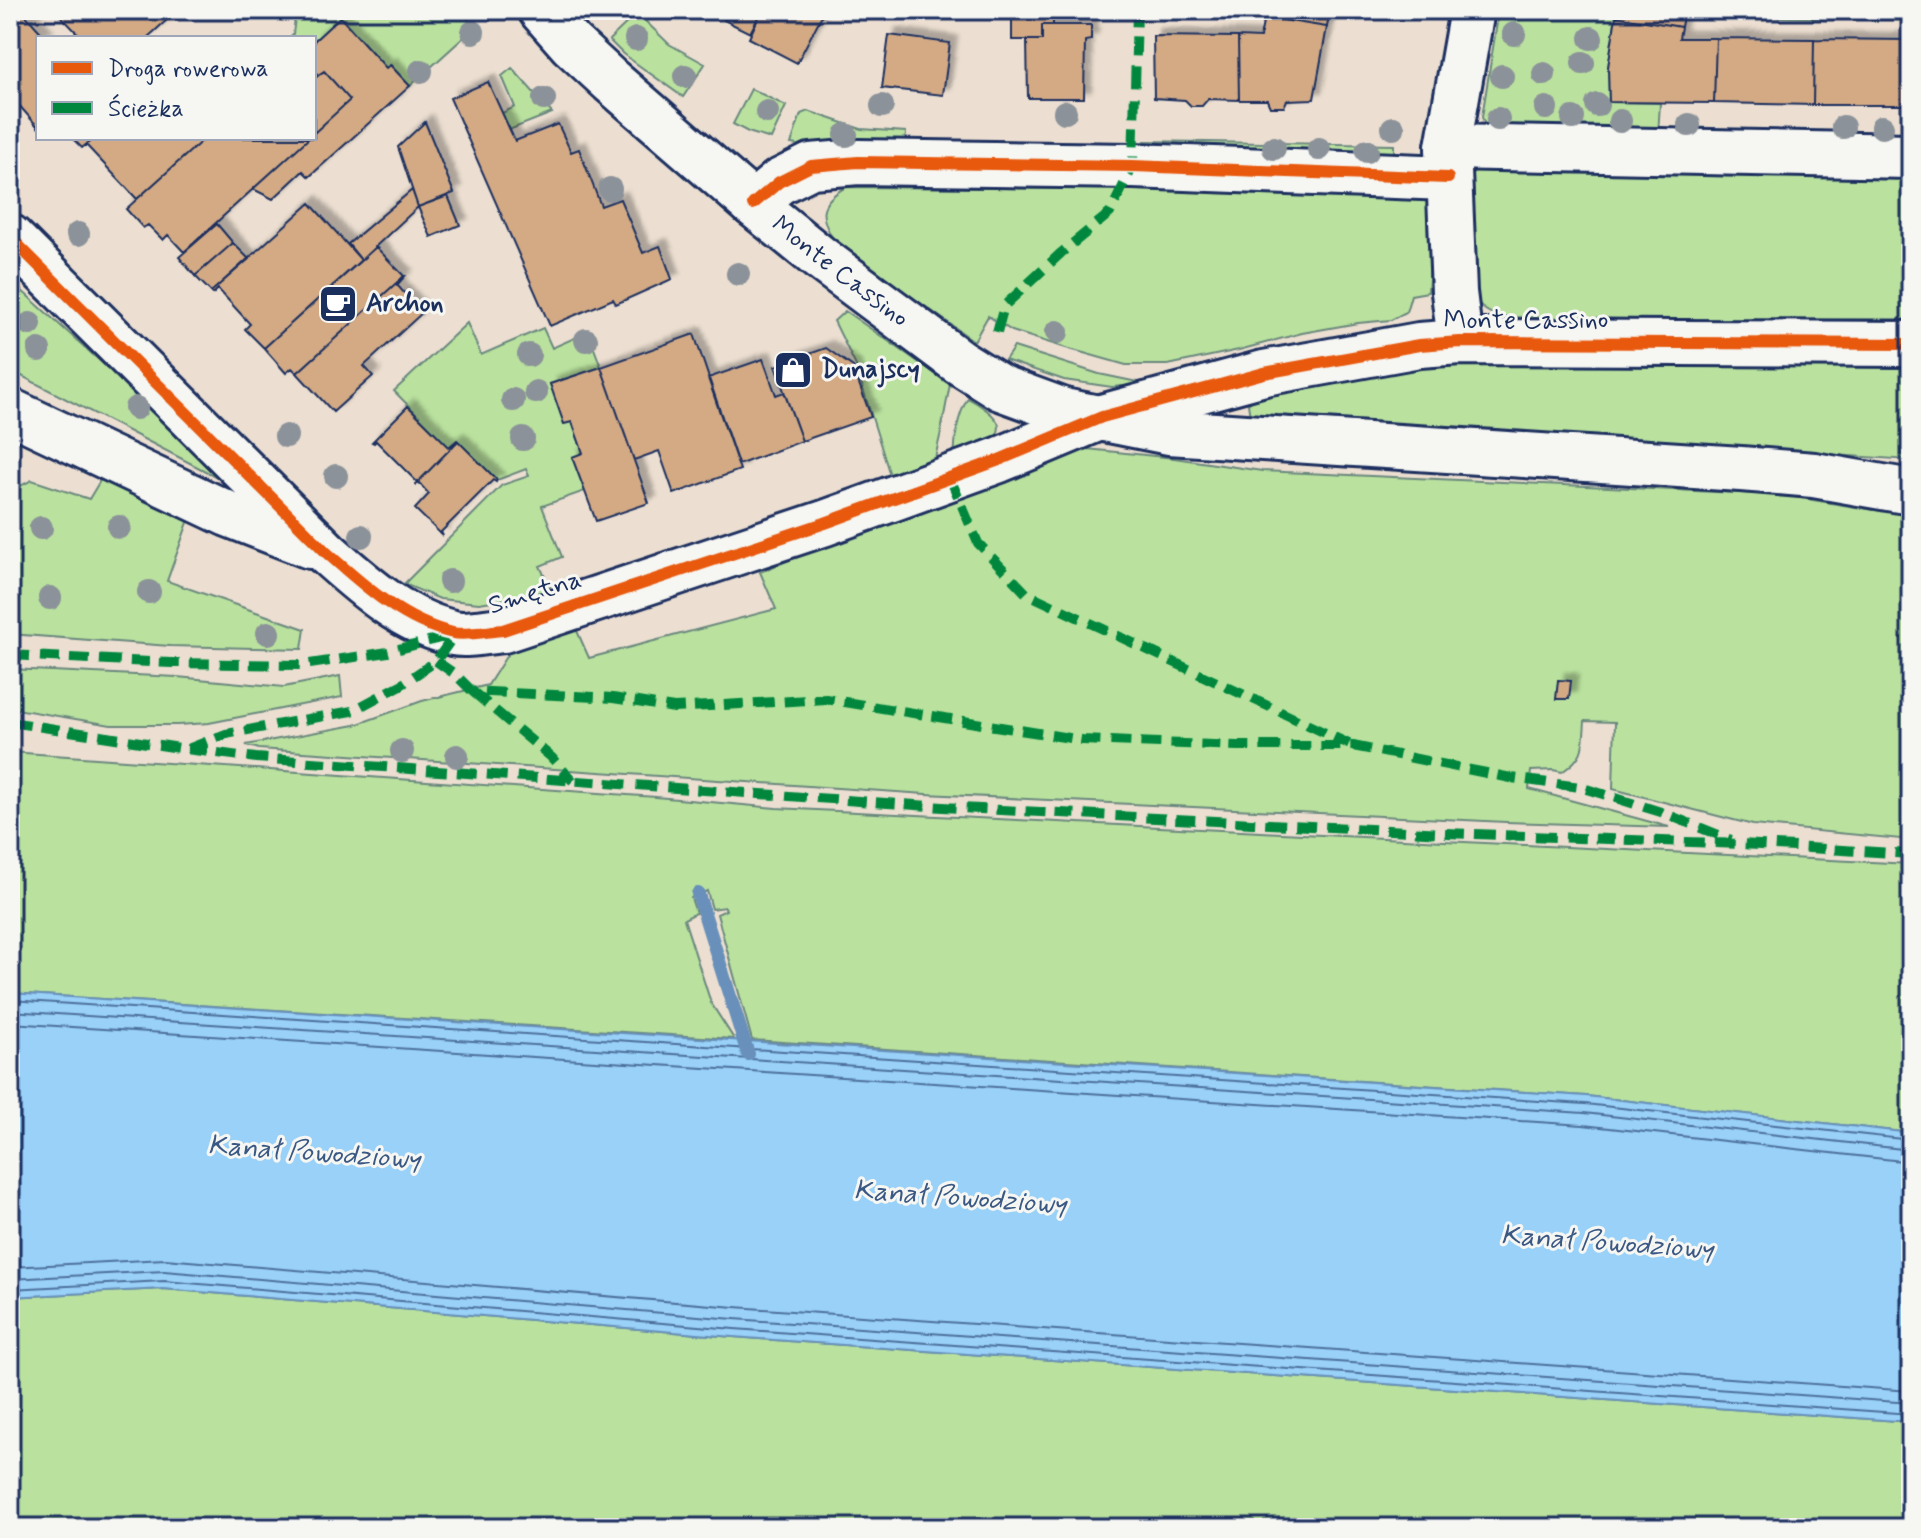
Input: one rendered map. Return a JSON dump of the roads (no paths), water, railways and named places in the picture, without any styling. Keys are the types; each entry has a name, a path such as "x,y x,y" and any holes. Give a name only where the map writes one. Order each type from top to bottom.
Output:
{"street":[{"name":"Monte Cassino","path":"541,10 571,44 611,81 820,258 958,361 1001,388 1064,411 1169,432 1741,469 1814,475 1911,492"},
{"path":"1460,342 1454,292 1448,163 1472,10"},
{"path":"753,204 779,182 811,166 858,162 1133,166 1911,156"},
{"name":"Smętna","path":"10,237 327,553 364,586 410,618 455,634 503,630 825,523 999,460 1102,417"},
{"name":"Monte Cassino","path":"1102,417 1264,373 1419,345 1460,342 1911,344"},
{"path":"10,411 228,514 327,553"}],"water":[{"name":"Kanał Powodziowy","path":"10,993 1586,1096 1911,1133 1911,1422 733,1337 163,1289 10,1297"}],"waterway":[{"path":"698,894 748,1054"}],"place":[{"name":"Archon","path":"338,304"},
{"name":"Dunajscy","path":"793,370"}]}
